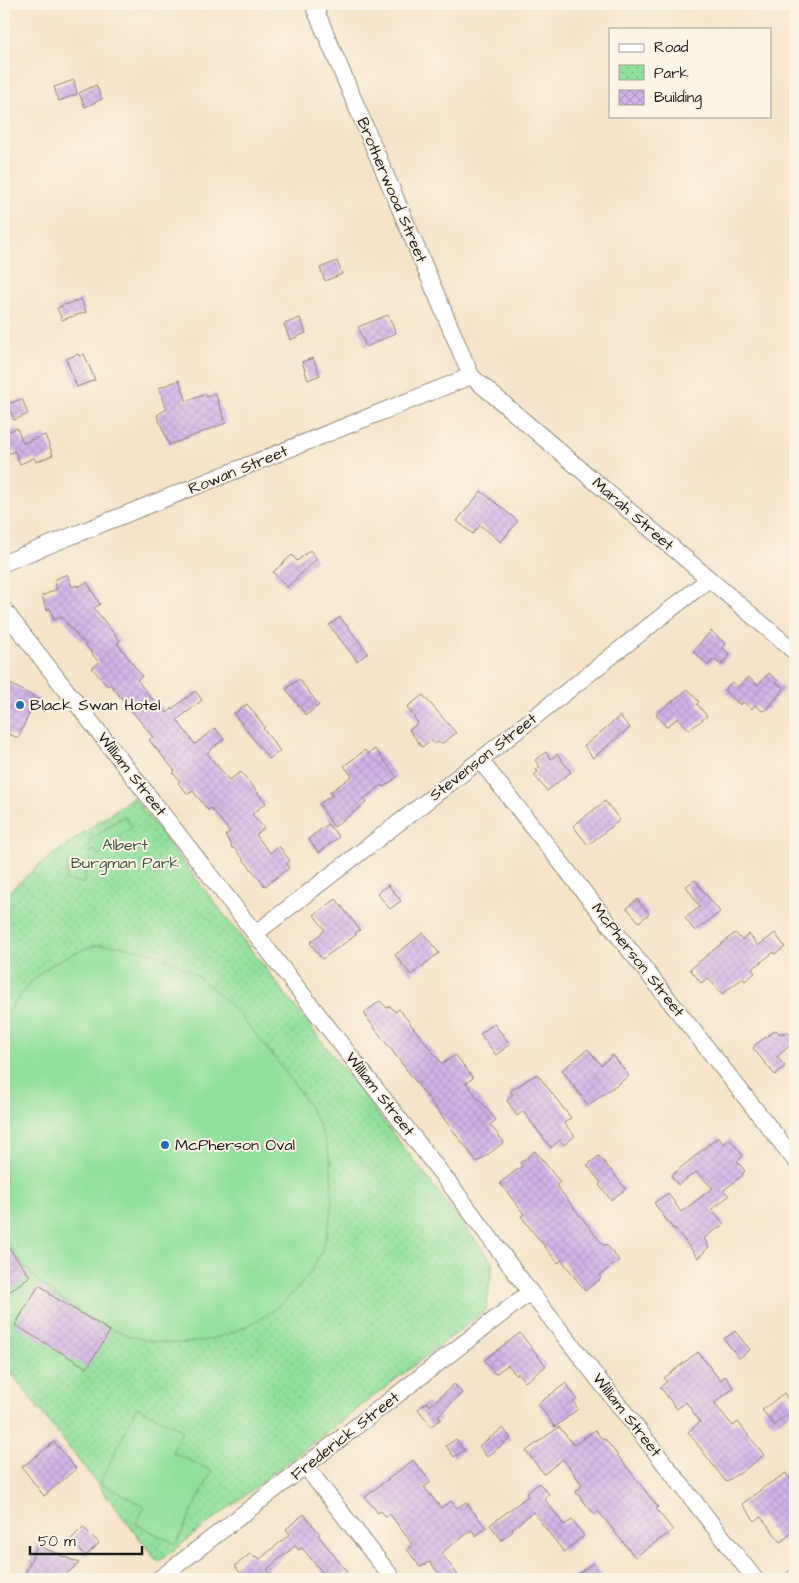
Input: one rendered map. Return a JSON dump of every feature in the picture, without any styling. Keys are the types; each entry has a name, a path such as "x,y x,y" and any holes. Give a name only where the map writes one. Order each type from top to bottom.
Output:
{"street":[{"name":"Brotherwood Street","path":"313,4 471,376"},
{"name":"Rowan Street","path":"4,563 471,376"},
{"name":"Marah Street","path":"471,376 795,652"},
{"name":"Stevenson Street","path":"256,933 480,760 709,579"},
{"name":"William Street","path":"4,610 456,1191 530,1292 754,1579"},
{"name":"McPherson Street","path":"480,760 795,1160"},
{"name":"Frederick Street","path":"159,1579 530,1292"},
{"path":"306,1467 393,1579"}],"green space":[{"name":"McPherson Oval","path":"133,797 493,1263 486,1310 158,1562 4,1364 4,896 39,865"},
{"path":"124,816 132,827 106,846 100,856 94,850 89,853 85,849 91,845 88,842"},
{"path":"68,863 86,865 84,883 66,881"},
{"name":"McPherson Oval","path":"97,945 124,947 148,952 170,960 209,986 244,1021 293,1082 312,1113 326,1145 331,1172 331,1208 324,1243 309,1274 294,1292 276,1308 256,1321 212,1339 189,1343 166,1343 138,1338 111,1329 86,1316 54,1295 28,1270 4,1240 4,1021 21,993 53,964"},
{"path":"137,1407 182,1430 172,1452 212,1471 176,1544 136,1524 145,1506 100,1483"}],"building":[{"path":"74,80 77,94 59,101 54,87"},
{"path":"96,85 102,99 85,107 79,93"},
{"path":"337,261 342,274 325,281 320,268"},
{"path":"81,299 86,312 62,320 57,308"},
{"path":"388,315 396,333 366,347 358,327"},
{"path":"300,318 306,333 290,340 284,324"},
{"path":"78,354 79,356 84,354 95,380 77,387 66,359"},
{"path":"313,358 320,375 308,380 302,362"},
{"path":"179,380 187,401 206,394 207,397 215,393 226,423 169,445 157,415 167,409 159,388"},
{"path":"22,399 28,414 14,420 7,404"},
{"path":"17,428 23,443 45,435 53,455 36,462 34,458 20,464 15,451 4,455 4,433"},
{"path":"481,491 518,521 501,542 480,525 473,534 457,521"},
{"path":"310,550 317,559 287,587 273,572 292,555 297,561"},
{"path":"67,574 72,587 77,585 78,587 87,582 100,604 94,608 120,641 117,643 142,676 137,680 157,705 159,703 167,713 195,691 202,700 177,720 195,744 215,728 224,739 207,753 229,780 241,772 266,803 252,814 264,828 256,835 270,853 279,846 290,861 286,864 289,868 265,886 235,849 232,848 225,836 230,832 211,808 208,810 193,791 188,794 178,783 180,781 173,773 175,771 149,740 153,737 110,684 107,686 92,668 99,663 82,640 62,617 54,620 50,608 47,610 42,596 57,589 54,580"},
{"path":"340,617 368,653 357,661 329,625"},
{"path":"711,631 726,644 723,648 730,655 721,665 714,659 708,665 693,651"},
{"path":"769,673 784,689 768,709 762,711 755,705 752,709 743,702 740,705 724,690 732,682 738,687 748,677 758,685"},
{"path":"299,679 319,705 306,715 286,689"},
{"name":"Black Swan Hotel","path":"4,681 39,699 32,712 30,712 18,738 4,732"},
{"path":"688,689 699,702 697,704 707,716 689,730 678,718 666,727 656,714"},
{"path":"423,695 456,733 443,743 438,742 435,744 431,740 422,747 409,730 418,723 407,707"},
{"path":"247,704 265,727 263,728 280,751 269,759 234,714"},
{"path":"620,716 630,728 593,758 584,746"},
{"path":"375,749 397,777 384,787 382,785 364,799 367,802 334,827 319,804 332,795 330,792 352,776 344,766 365,750 368,754"},
{"path":"546,752 551,759 557,754 571,772 547,791 534,775 540,767 535,760"},
{"path":"605,801 620,820 588,845 573,826"},
{"path":"328,824 339,837 319,853 308,839"},
{"path":"695,880 720,912 695,931 685,918 700,907 686,886"},
{"path":"388,885 401,901 390,909 377,893"},
{"path":"336,899 360,930 355,933 356,935 322,959 310,943 325,930 314,915"},
{"path":"637,899 649,914 639,922 627,908"},
{"path":"423,933 439,953 411,975 395,955"},
{"path":"735,933 742,940 749,934 758,946 775,933 785,947 775,954 774,952 752,969 755,973 745,981 743,978 722,994 708,978 701,983 690,969"},
{"path":"380,1001 387,1008 390,1006 395,1012 399,1009 442,1064 456,1055 473,1078 466,1083 496,1120 490,1125 504,1142 482,1159 477,1162 367,1018 364,1013"},
{"path":"494,1024 510,1044 496,1055 480,1034"},
{"path":"776,1030 780,1034 783,1032 784,1034 787,1031 795,1041 777,1057 785,1066 775,1075 753,1048"},
{"path":"588,1049 601,1065 613,1055 629,1076 588,1105 562,1070"},
{"path":"537,1074 571,1118 564,1123 575,1136 564,1145 560,1140 551,1148 523,1111 517,1116 507,1100 513,1095 510,1091"},
{"path":"718,1137 724,1144 730,1139 743,1156 737,1161 745,1171 743,1175 724,1190 729,1196 712,1209 724,1224 704,1238 709,1247 698,1258 654,1203 668,1193 681,1212 713,1188 696,1172 678,1185 671,1176"},
{"path":"535,1151 560,1182 556,1185 604,1246 606,1244 619,1260 599,1276 601,1278 585,1291 562,1260 558,1263 533,1232 521,1216 524,1214 500,1183 522,1166 520,1163"},
{"path":"599,1156 626,1189 611,1200 587,1165"},
{"path":"4,1242 30,1276 4,1296"},
{"path":"39,1285 50,1292 49,1294 110,1331 87,1368 15,1325"},
{"path":"735,1331 750,1350 739,1358 724,1339"},
{"path":"520,1333 546,1366 525,1382 508,1365 495,1374 484,1360"},
{"path":"698,1352 720,1380 725,1376 734,1388 714,1403 733,1426 738,1422 764,1455 726,1482 688,1432 700,1422 686,1402 677,1409 660,1387 667,1382 664,1378"},
{"path":"566,1383 577,1399 573,1402 578,1409 555,1427 538,1404"},
{"path":"454,1384 462,1393 438,1416 441,1419 431,1426 418,1409 427,1402 430,1406"},
{"path":"784,1393 795,1409 774,1425 762,1410"},
{"path":"559,1427 574,1445 595,1430 603,1440 605,1439 658,1507 656,1509 673,1530 635,1557 598,1511 594,1514 576,1492 582,1485 563,1459 544,1474 526,1451"},
{"path":"503,1428 511,1438 487,1457 479,1446"},
{"path":"456,1439 464,1450 454,1457 446,1446"},
{"path":"54,1442 76,1469 44,1496 22,1467"},
{"path":"413,1460 431,1482 424,1487 441,1508 451,1501 457,1508 466,1502 486,1528 476,1536 472,1530 441,1553 461,1579 443,1579 430,1562 420,1567 407,1549 412,1544 390,1514 386,1517 381,1511 378,1513 365,1497"},
{"path":"786,1473 795,1487 795,1530 781,1542 761,1517 755,1521 742,1504"},
{"path":"539,1483 549,1494 544,1498 564,1525 572,1520 584,1536 564,1552 533,1512 502,1540 490,1525 528,1496 526,1494"},
{"path":"304,1514 347,1572 338,1579 328,1579 302,1548 299,1550 295,1546 267,1569 274,1579 245,1579 235,1566 251,1553 255,1558 257,1556 260,1559 290,1534 286,1529"},
{"path":"83,1527 99,1543 86,1556 70,1540"},
{"path":"37,1545 79,1563 61,1579 23,1579"},
{"path":"592,1563 606,1579 572,1579"}],"place":[{"name":"Black Swan Hotel","path":"20,705"},
{"name":"McPherson Oval","path":"165,1145"}],"park label":[{"name":"Albert Burgman Park","path":"125,854"}]}
